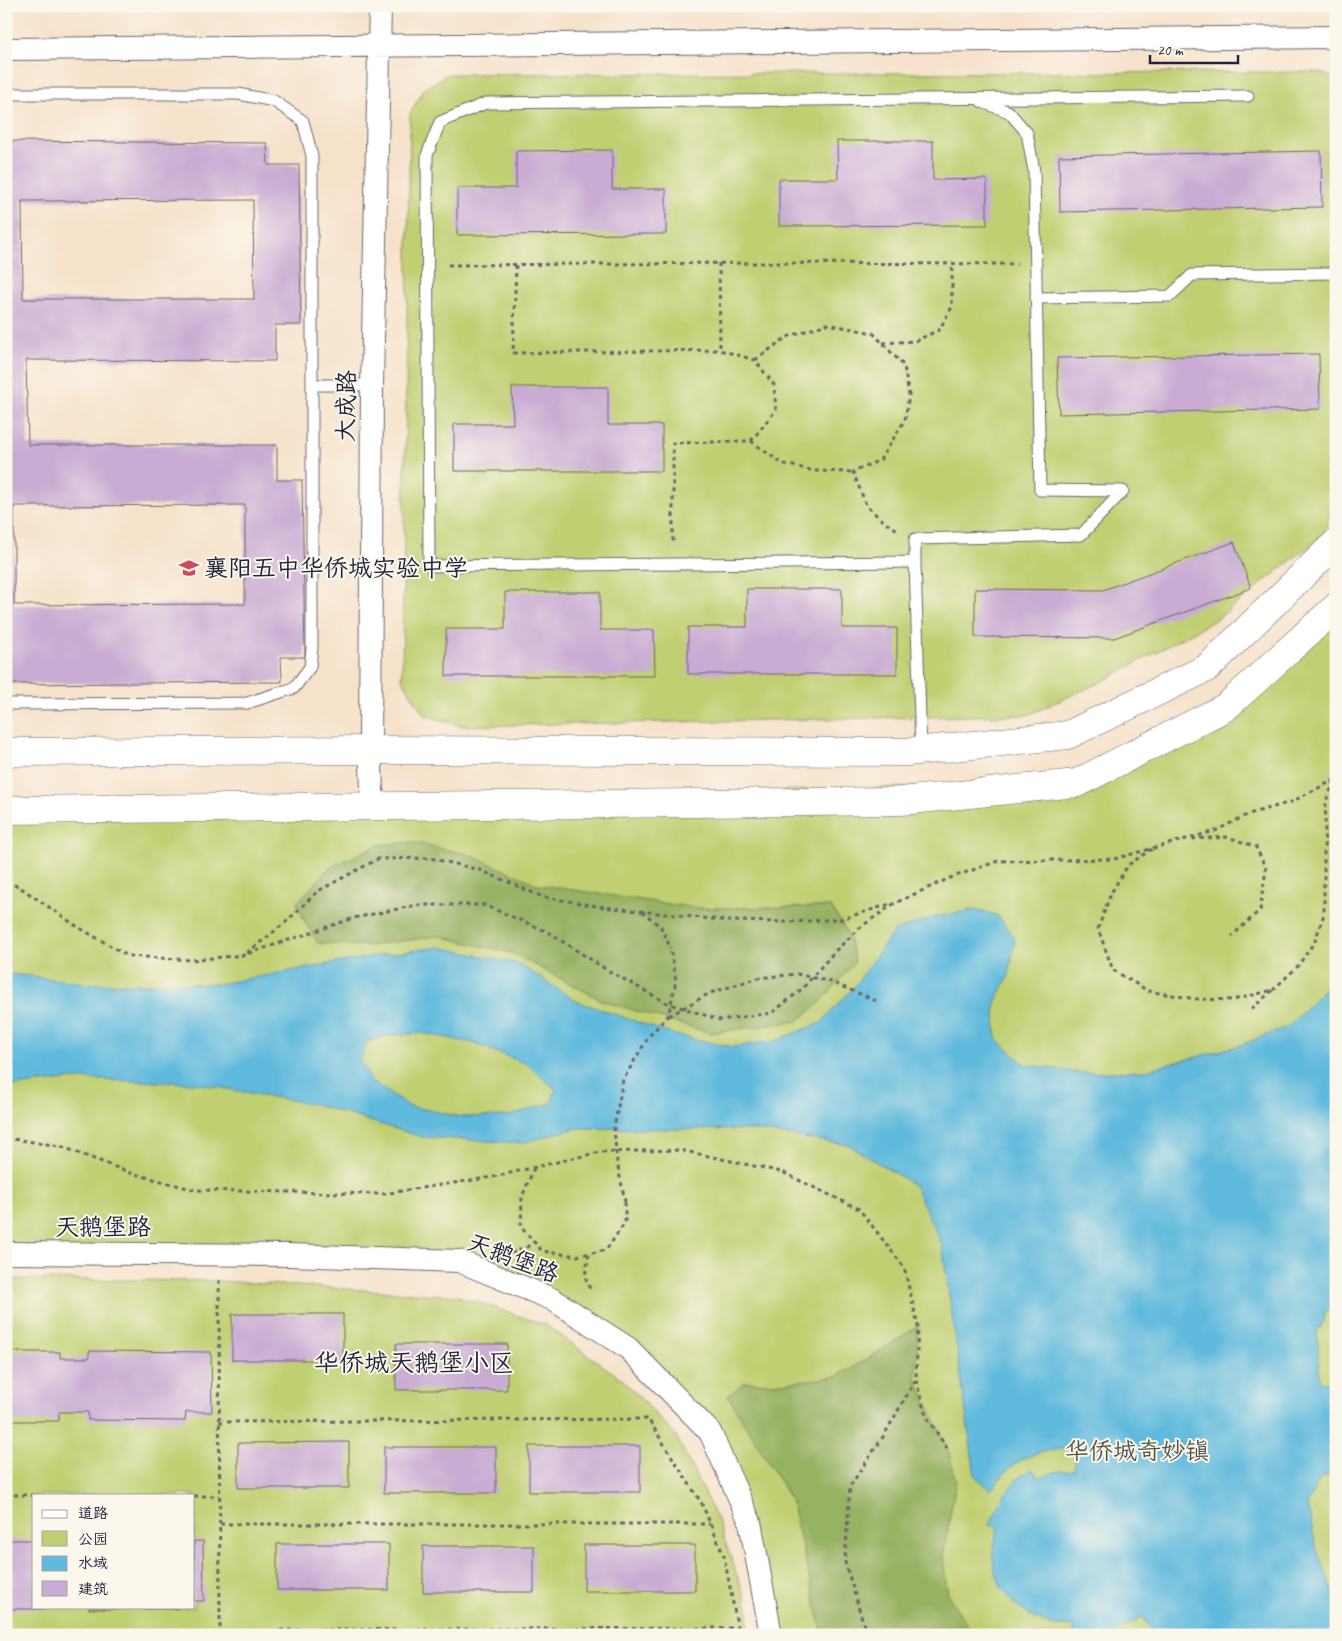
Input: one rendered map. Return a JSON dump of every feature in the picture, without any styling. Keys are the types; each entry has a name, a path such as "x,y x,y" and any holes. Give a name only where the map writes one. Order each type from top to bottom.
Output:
{"street":[{"name":"大成路","path":"373,806 370,750 372,385 380,6"},
{"path":"6,49 1336,37"},
{"path":"6,752 370,750 897,752 1068,735 1207,668 1336,543"},
{"path":"6,810 901,801 1077,783 1226,707 1336,607"},
{"name":"天鹅堡路","path":"6,1253 219,1254 459,1261 552,1299 628,1348 710,1432 750,1522 771,1635"}],"lane":[{"path":"6,94 238,94 274,101 302,121 312,156 312,648 310,667 294,688 247,704 6,704"},
{"path":"915,562 429,566 427,155 440,122 486,103 1248,96"},
{"path":"921,751 915,539 1081,535 1123,492 1040,490 1034,171 1027,133 1009,112 976,99"},
{"path":"1036,298 1170,296 1192,275 1336,273"},
{"path":"312,385 372,385"}],"path":[{"path":"428,266 719,263 1036,264"},
{"path":"719,263 720,350"},
{"path":"882,343 915,341 939,330 952,307 952,264"},
{"path":"516,266 513,353 720,350 755,360 774,385 776,410 751,441"},
{"path":"672,564 673,443 751,441 781,463 814,471 853,472 880,460 905,420 909,395 904,366 873,333 827,324 786,337 755,360"},
{"path":"853,472 867,507 886,524 915,539"},
{"path":"244,955 286,922 318,891 378,859 430,858 480,870 543,897 602,907 730,921 788,922 842,919 895,903 950,878 998,861 1114,860 1157,846 1215,831 1250,814 1291,802 1336,779"},
{"path":"1249,1011 1298,966 1315,941 1324,914 1326,802 1336,779"},
{"path":"1184,839 1228,837 1256,847 1266,869 1260,910 1232,936"},
{"path":"1157,846 1128,865 1111,893 1098,930 1113,970 1148,991 1196,1000 1233,1000 1272,990"},
{"path":"6,883 18,886 78,927 128,956 191,960 244,955 354,918 416,905 484,905 548,932 607,970 667,1003 720,1020 772,1013 802,989 836,951 862,926 895,903"},
{"path":"641,911 661,927 670,947 676,981 668,1016"},
{"path":"534,1168 522,1198 521,1227 542,1251 577,1256 606,1250 625,1223 625,1202 617,1162 614,1128 623,1080 649,1036 668,1016 710,993 758,978 797,974 831,982 877,1001"},
{"path":"6,1138 60,1146 131,1173 195,1190 382,1194 493,1177 600,1152 680,1150 782,1172 859,1209 904,1266 918,1326 916,1379 926,1416 948,1450"},
{"path":"219,1254 220,1635"},
{"path":"867,1635 844,1562 850,1486 883,1436 916,1379"},
{"path":"219,1422 648,1419 702,1504 724,1556 739,1635"},
{"path":"6,1495 32,1495"},
{"path":"195,1496 219,1496"},
{"path":"220,1524 710,1524"},
{"path":"277,1635 277,1630 738,1628"}],"green space":[{"path":"1318,72 1336,79 1336,497 1323,535 1217,619 1103,681 1028,715 462,726 424,715 402,679 410,114 424,89 448,74"},
{"name":"华侨城奇妙镇","path":"1336,607 1336,1635 771,1635 750,1522 710,1432 628,1348 459,1261 6,1253 6,810 1077,783 1226,707"},
{"path":"412,842 470,855 539,885 696,908 831,907 847,932 855,962 821,1002 798,1021 710,1033 603,1001 512,953 438,936 367,946 318,943 305,922 297,903 329,868 378,845"},
{"path":"6,1279 219,1281 459,1296 546,1325 623,1380 676,1436 717,1519 748,1606 749,1635 6,1635"},
{"path":"918,1326 916,1379 948,1450 956,1482 943,1557 948,1595 968,1627 970,1635 823,1635 791,1500 728,1396 745,1382 780,1383 835,1377 863,1362"}],"water":[{"path":"973,910 997,915 1015,938 1009,975 995,1003 996,1038 1024,1064 1080,1073 1142,1071 1238,1046 1289,1026 1336,975 1336,1302 1325,1312 1321,1327 1317,1329 1320,1382 1336,1381 1336,1473 1320,1479 1307,1503 1316,1547 1336,1600 1336,1635 1154,1635 1143,1616 1112,1635 1075,1635 1073,1626 1054,1626 1034,1618 1015,1605 1001,1587 994,1569 993,1551 998,1526 989,1525 1004,1496 1018,1478 1032,1469 1039,1478 1054,1472 1074,1470 1076,1448 1058,1449 1032,1455 1016,1463 1006,1471 991,1490 975,1476 942,1245 914,1185 849,1145 754,1130 577,1128 522,1143 422,1137 317,1105 195,1083 75,1079 6,1087 6,973 90,984 218,984 375,956 439,947 519,964 576,1001 675,1035 733,1047 775,1041 821,1023 854,987 894,931 935,917","holes":["422,1033 473,1043 527,1064 556,1089 551,1103 509,1116 461,1117 409,1106 371,1081 360,1060 367,1042 383,1036"]}],"building":[{"path":"6,135 8,135 8,141 267,143 268,165 299,165 301,325 275,325 275,361 26,360 28,445 277,445 277,480 302,480 305,657 281,657 282,682 6,684","holes":["253,200 254,299 23,299 22,201","245,505 245,604 14,605 14,506"]},
{"path":"837,141 933,141 933,180 987,179 987,225 779,226 779,179 838,179"},
{"path":"612,150 612,189 666,189 666,234 457,235 457,188 516,188 516,151"},
{"path":"1321,151 1322,207 1060,212 1059,156"},
{"path":"1319,354 1320,409 1059,414 1057,358"},
{"path":"512,387 608,387 608,425 662,425 662,471 454,471 454,424 513,424"},
{"path":"1234,542 1251,588 1114,638 975,637 975,589 1103,590"},
{"path":"747,589 842,589 842,628 897,628 897,674 688,674 688,627 747,627"},
{"path":"505,592 600,592 600,630 654,630 655,676 446,676 446,629 505,629"},
{"path":"232,1314 343,1314 343,1360 232,1360"},
{"path":"396,1344 507,1344 507,1390 396,1390"},
{"path":"89,1351 211,1352 212,1412 186,1412 185,1421 88,1420 88,1412 59,1412 59,1421 6,1421 6,1352 60,1352 60,1358 89,1358"},
{"path":"349,1442 349,1488 238,1488 238,1443"},
{"path":"529,1446 640,1446 640,1492 529,1492"},
{"path":"384,1447 496,1447 496,1493 384,1493"},
{"path":"6,1540 32,1540 32,1608 51,1609 6,1609"},
{"path":"195,1541 203,1541 204,1601 195,1601"},
{"path":"277,1544 389,1544 389,1590 277,1590"},
{"path":"584,1545 695,1545 695,1591 584,1591"},
{"path":"423,1546 534,1546 534,1592 423,1592"},
{"path":"89,1608 178,1608 178,1609"}],"place":[{"name":"襄阳五中华侨城实验中学","path":"189,568"}],"district":[{"name":"华侨城天鹅堡小区","path":"414,1363"}]}
